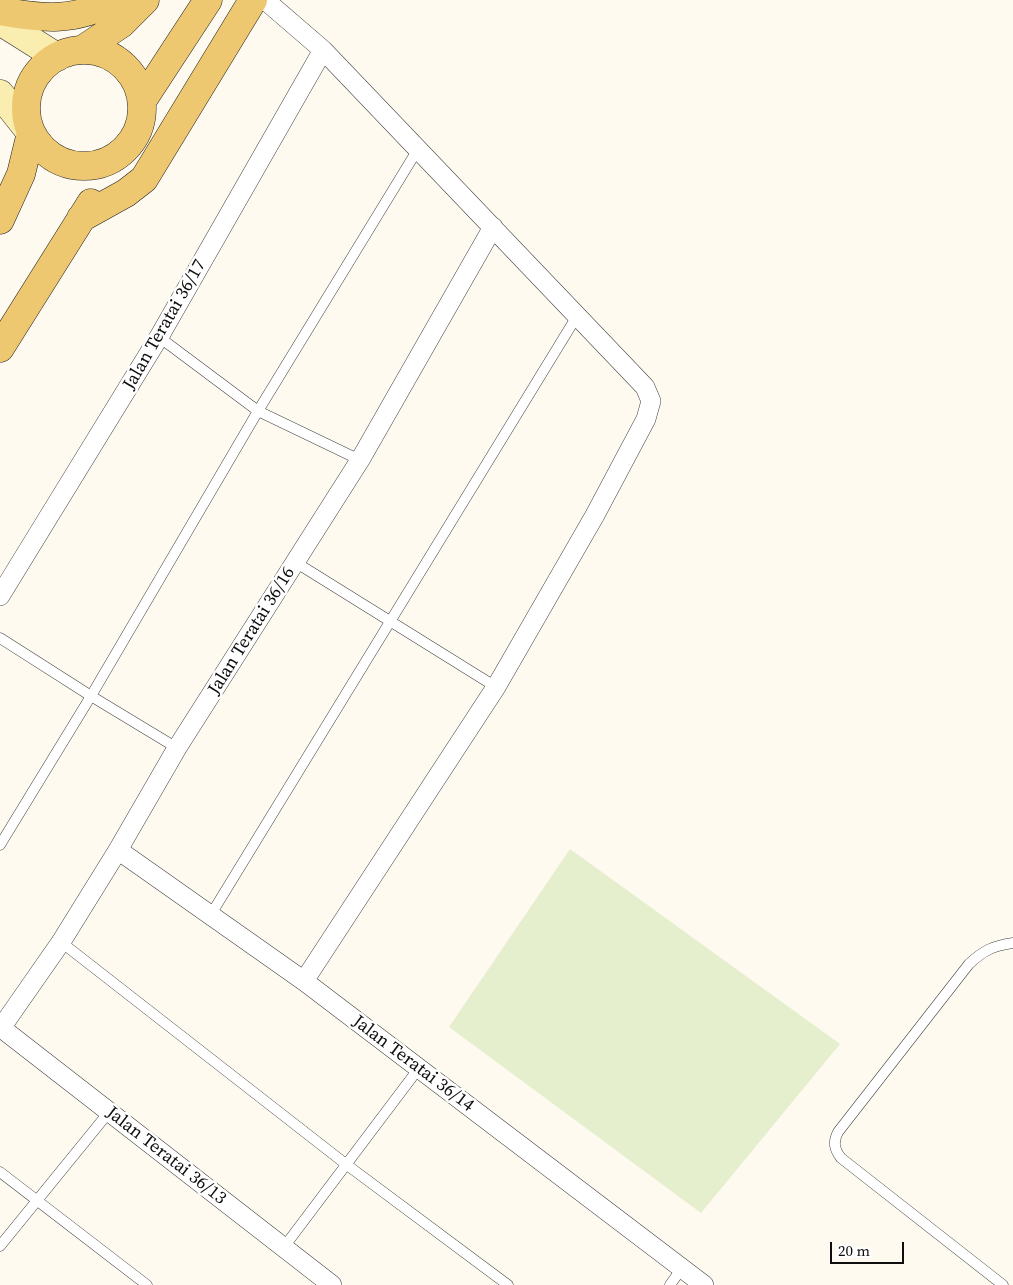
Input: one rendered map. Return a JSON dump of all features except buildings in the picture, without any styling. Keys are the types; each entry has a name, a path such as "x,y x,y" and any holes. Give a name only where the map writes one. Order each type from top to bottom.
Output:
{"main road":[{"path":"0,11 28,16 69,17 104,6 115,0"},
{"path":"122,153 107,162 89,166 72,166 54,159 41,148 30,133 26,119 25,104 30,85 41,69 121,24 146,0"},
{"path":"142,101 208,0"},
{"path":"81,218 126,193 144,179 253,0"},
{"path":"0,348 122,153 134,138 141,121 142,101 138,85 128,70 115,59 99,52 69,53"},
{"path":"0,220 21,174 30,133"}],"street":[{"path":"264,0 323,50 645,387 651,401 646,419 595,515 496,687 304,981"},
{"path":"0,21 69,53"},
{"name":"Jalan Teratai 36/17","path":"0,596 159,336 323,50"},
{"path":"0,94 30,133"},
{"name":"Jalan Teratai 36/16","path":"1,1027 61,942 118,850 177,748 360,460 493,227"},
{"name":"Jalan Teratai 36/14","path":"118,850 304,981 704,1285"},
{"name":"Jalan Teratai 36/13","path":"1,1027 332,1285"}],"lane":[{"path":"0,845 91,696 258,411 418,149"},
{"path":"210,916 577,316"},
{"path":"159,336 258,411 360,460"},
{"path":"295,562 496,687"},
{"path":"0,638 177,748"},
{"path":"61,942 348,1165 508,1285"},
{"path":"1002,1285 841,1158 834,1146 838,1132 969,964 981,953 996,946 1013,943"},
{"path":"284,1248 419,1068"},
{"path":"0,1246 109,1112"},
{"path":"0,1172 148,1285"},
{"path":"670,1285 682,1268"}],"green space":[{"path":"570,849 840,1044 701,1213 449,1027"}]}
